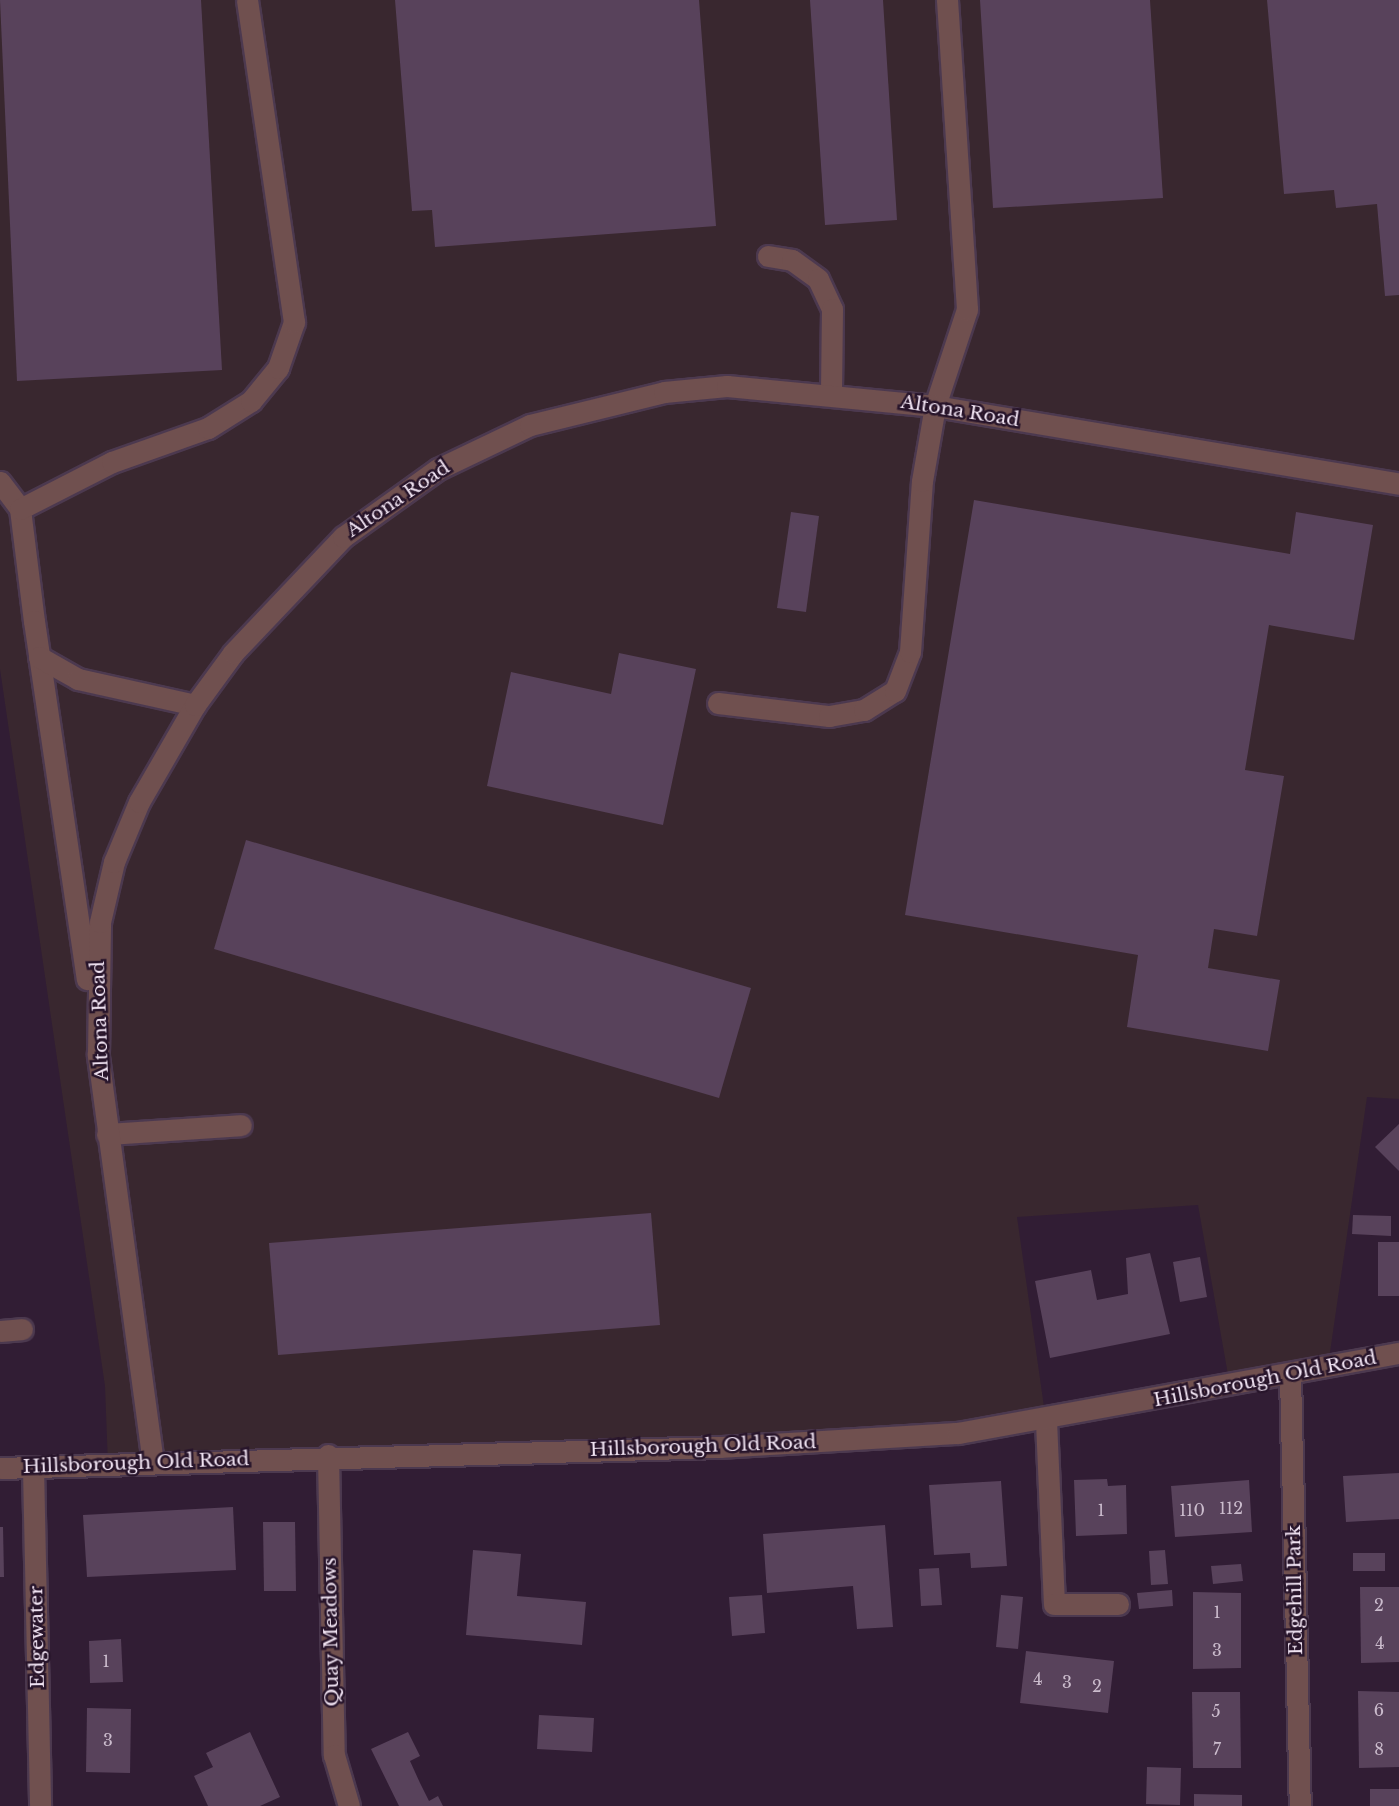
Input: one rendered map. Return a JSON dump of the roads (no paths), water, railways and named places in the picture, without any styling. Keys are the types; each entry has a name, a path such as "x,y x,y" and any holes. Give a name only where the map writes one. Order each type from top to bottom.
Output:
{"street":[{"path":"20,509 112,462 208,428 251,401 278,368 294,322 247,0"},
{"path":"718,703 829,716 864,710 895,691 910,652 922,481 935,406 967,309 947,0"},
{"path":"768,256 792,260 818,279 832,309 831,391"},
{"name":"Altona Road","path":"153,1463 98,1054 100,922 114,862 139,802 195,705 233,653 343,537 477,448 530,425 664,392 727,386 831,391 935,406 1399,484"},
{"path":"0,482 20,509 39,657 98,1054"},
{"path":"39,657 78,679 195,705"},
{"path":"107,1134 241,1125"},
{"path":"0,1331 22,1329"},
{"name":"Hillsborough Old Road","path":"0,1468 328,1455 720,1447 958,1433 1046,1421 1399,1353"},
{"name":"Edgehill Park","path":"1290,1374 1300,1806"},
{"path":"1046,1421 1054,1604 1118,1604"},
{"name":"Quay Meadows","path":"328,1455 334,1755 349,1806"},
{"name":"Edgewater","path":"33,1467 40,1806"}]}
